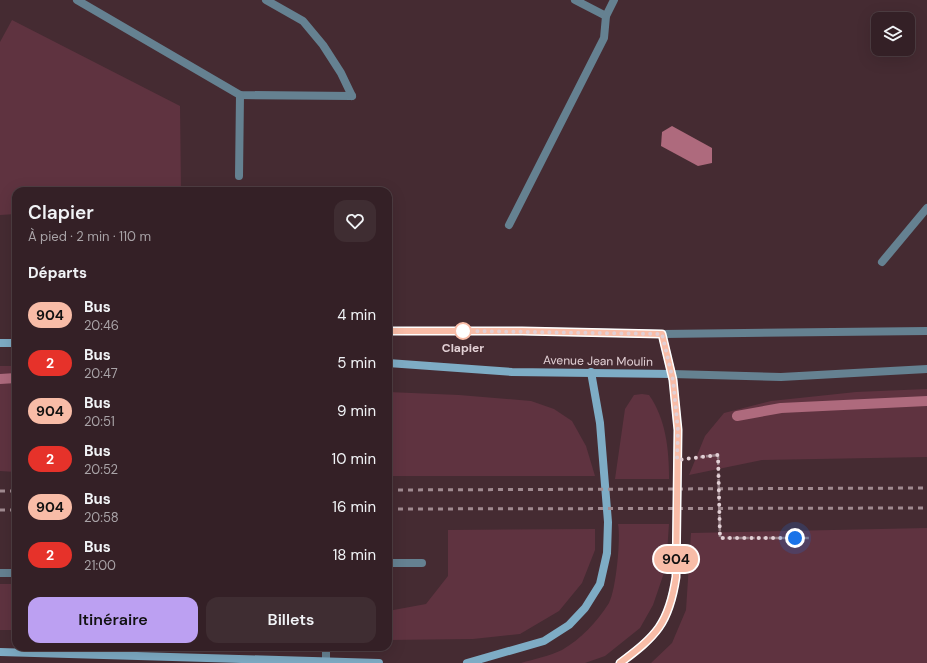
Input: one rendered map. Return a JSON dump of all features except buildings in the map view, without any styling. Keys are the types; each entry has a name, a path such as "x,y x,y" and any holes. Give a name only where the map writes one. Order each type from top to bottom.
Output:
{"main road":[{"path":"392,332 522,331 662,334 672,374 678,430 676,577 673,599 664,622 647,643 620,663"},
{"path":"0,343 12,343"},
{"name":"Avenue Jean Moulin","path":"392,363 512,372 672,374"},
{"path":"467,663 544,641 569,625 585,608 600,584 607,553 608,522 600,423 591,372"},
{"path":"0,652 380,663"}],"street":[{"path":"77,0 240,94 352,96 341,73 323,45 303,21 266,0"},
{"path":"575,0 606,16"},
{"path":"509,226 604,38 606,16 614,0"},
{"path":"239,176 240,94"},
{"path":"882,262 927,208"},
{"path":"662,334 927,331"},
{"name":"Avenue Jean Moulin","path":"672,374 781,376 927,369"},
{"path":"392,563 422,563"},
{"path":"0,573 12,573"},
{"path":"326,651 326,661"}],"path":[{"path":"677,460 718,455 720,538 810,538"}],"shaded area":[{"path":"12,20 180,106 181,187 12,187 12,214 0,215 0,42"},
{"path":"672,126 712,148 712,163 698,166 661,146 662,132"},
{"path":"0,366 12,366 12,472 0,471"},
{"path":"927,389 927,457 762,460 689,475 705,436 724,413 771,401 856,392"},
{"path":"392,392 459,395 531,401 554,409 572,421 586,446 595,476 392,476"},
{"path":"634,395 649,395 655,404 663,424 667,446 669,479 615,479 625,409"},
{"path":"618,524 669,524 666,567 653,605 640,628 605,656 585,663 521,663 552,654 569,646 588,630 609,603 616,576 619,540"},
{"path":"927,528 927,663 651,663 672,643 686,610 691,533"},
{"path":"595,529 595,550 582,583 559,611 520,634 473,639 392,640 392,610 426,604 448,576 448,530"},
{"path":"0,584 12,584 12,630 0,630"}],"waterway":[{"path":"0,379 12,378"},
{"path":"737,416 781,408 927,401"}],"railway":[{"path":"392,490 927,488"},
{"path":"0,491 12,491"},
{"path":"392,509 927,508"},
{"path":"0,510 12,510"}],"bus line":[{"name":"904","path":"392,331 623,332 662,334 673,380 678,430 676,577 673,599 664,622 647,643 620,663"}],"place":[{"name":"Clapier","path":"463,331"}],"route":[{"path":"463,331 623,332 662,334 673,380 678,430 677,460 718,455 720,538 795,538"}]}
